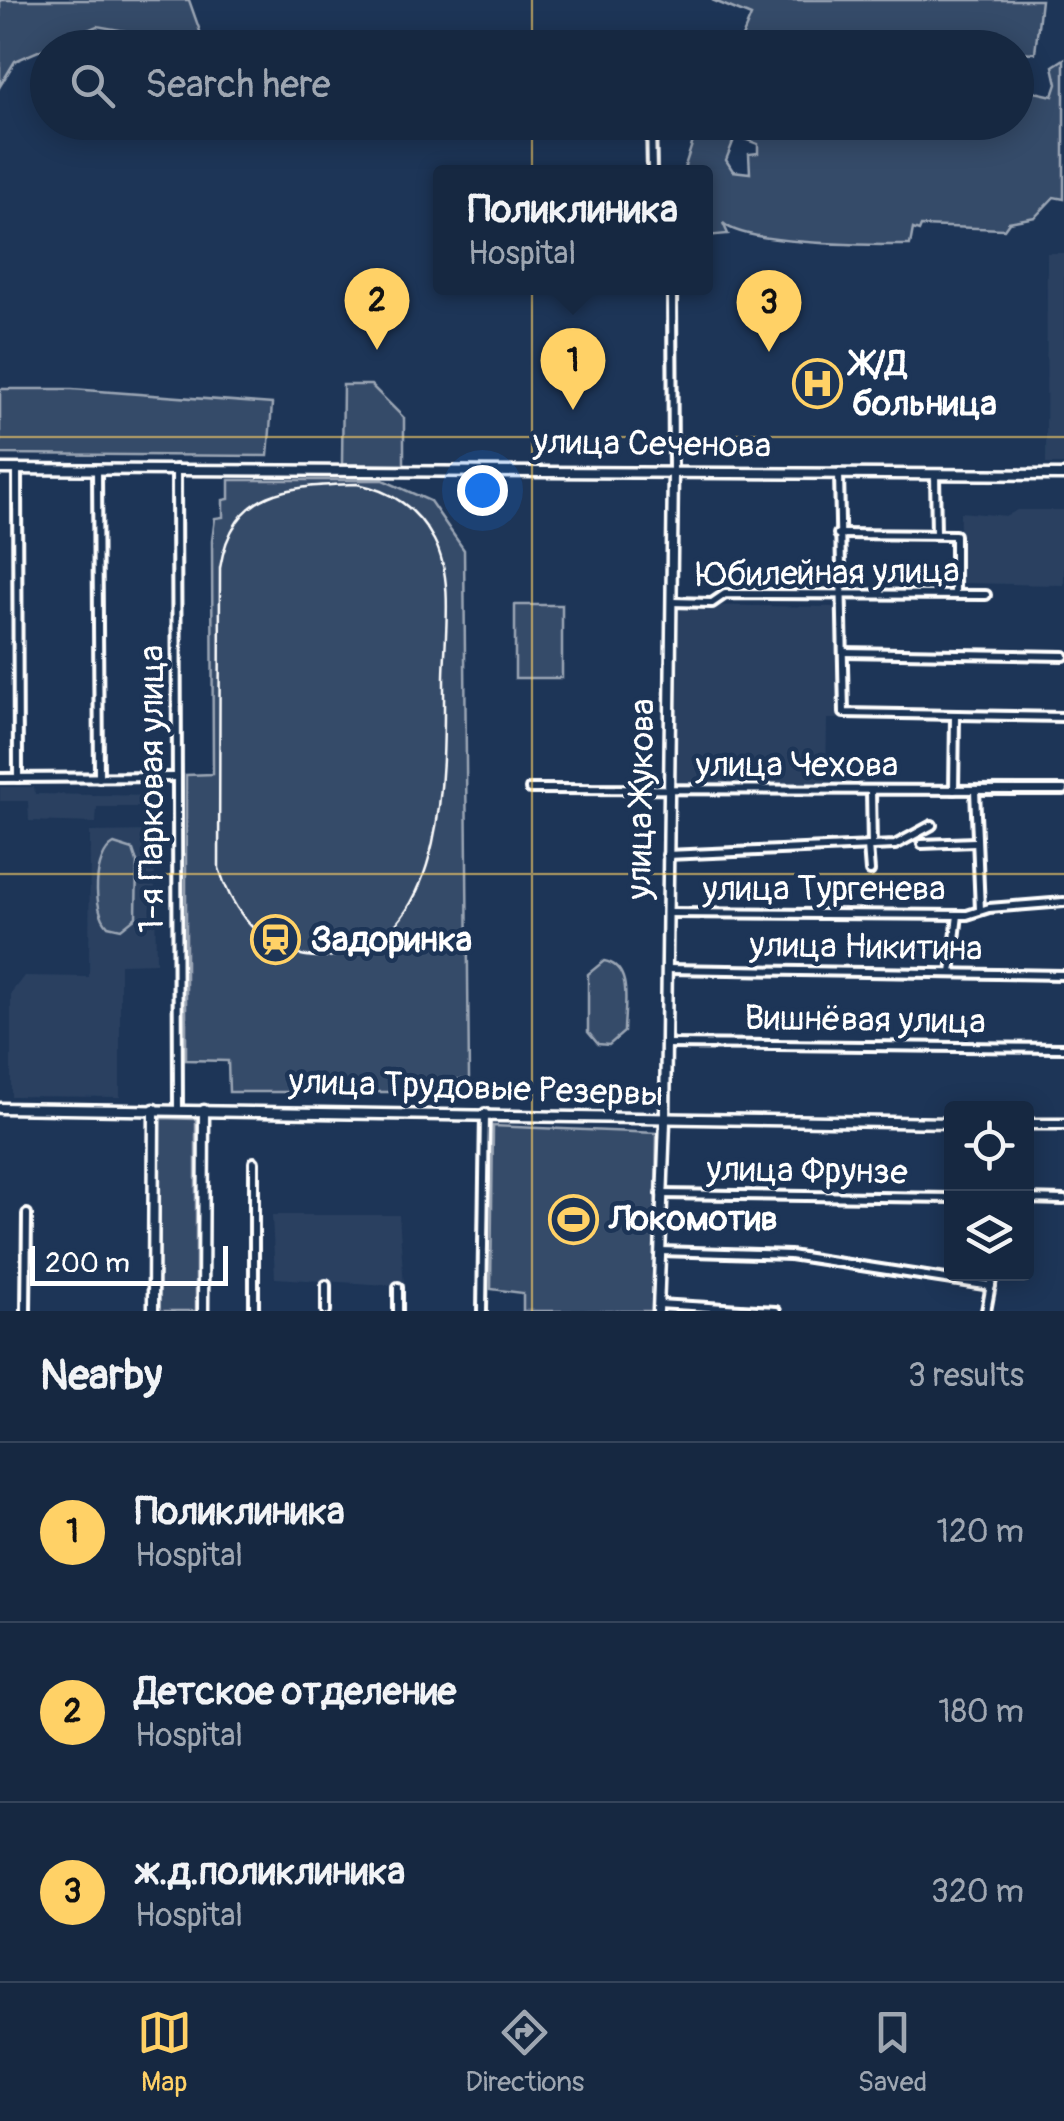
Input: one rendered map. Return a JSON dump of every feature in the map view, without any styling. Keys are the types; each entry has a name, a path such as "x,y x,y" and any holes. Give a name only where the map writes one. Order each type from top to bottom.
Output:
{"main road":[{"name":"улица Сеченова","path":"0,468 1064,475"},
{"name":"улица Жукова","path":"658,1307 665,1121 673,472"},
{"name":"улица Трудовые Резервы","path":"0,1108 485,1113 665,1121 944,1124"},
{"path":"153,1311 154,1109"},
{"path":"203,1311 204,1110"},
{"path":"1034,1124 1064,1124"}],"street":[{"name":"улица Жукова","path":"672,295 673,472"},
{"path":"17,468 18,778"},
{"path":"97,469 98,778"},
{"name":"1-я Парковая улица","path":"176,469 178,1110"},
{"path":"839,473 844,713 1064,717"},
{"path":"935,474 936,534"},
{"path":"838,534 955,535 955,594"},
{"name":"Юбилейная улица","path":"671,602 712,603 725,594 986,595"},
{"path":"843,652 1064,656"},
{"path":"954,790 956,716"},
{"path":"0,778 177,777"},
{"name":"улица Чехова","path":"530,789 1064,790"},
{"path":"870,870 871,790"},
{"path":"975,790 975,842"},
{"path":"668,854 895,845 932,825"},
{"path":"922,844 980,842 980,910"},
{"name":"улица Тургенева","path":"667,913 958,915 1064,902"},
{"path":"950,973 958,915"},
{"name":"улица Никитина","path":"666,969 1064,975"},
{"name":"Вишнёвая улица","path":"666,1044 1064,1048"},
{"path":"482,1311 485,1113"},
{"path":"254,1162 254,1311"},
{"name":"улица Фрунзе","path":"662,1194 944,1198"},
{"path":"1034,1199 1064,1200"},
{"path":"26,1311 27,1214"},
{"path":"660,1252 790,1255 992,1286"},
{"path":"986,1311 992,1281"},
{"path":"326,1285 326,1311"},
{"path":"398,1287 398,1311"},
{"path":"658,1307 776,1311"}],"shaded area":[{"path":"0,0 189,0 200,30 120,30 97,26 88,30 30,30 30,55 15,61 0,86"},
{"path":"712,0 1041,0 1035,53 1034,30 745,30 751,16"},
{"path":"1064,59 1064,199 1054,197 1035,217 1009,222 1004,229 921,226 919,231 913,229 910,245 782,240 756,236 723,223 728,234 713,235 713,165 685,165 693,140 730,140 733,142 726,160 733,171 750,173 749,154 758,153 758,144 747,140 1034,140 1034,92 1053,96 1057,84 1053,66"},
{"path":"1047,253 1064,253 1064,464 1046,464"},
{"path":"343,385 371,385 404,418 404,465 342,464"},
{"path":"0,389 72,389 272,404 268,456 0,454"},
{"path":"229,480 383,480 430,501 464,550 469,1079 433,1080 432,1092 229,1092 228,1061 186,1060 186,775 213,774 212,541 215,518 223,517 223,500 229,499"},
{"path":"1017,510 1064,510 1064,585 959,583 960,512 1007,516"},
{"path":"515,605 562,605 562,678 515,678"},
{"path":"676,605 840,607 838,719 827,719 826,784 676,784"},
{"path":"0,787 34,787 35,794 157,796 157,807 97,807 96,823 29,821 28,801 0,801"},
{"path":"154,831 156,963 120,964 120,1097 11,1096 11,993 24,976 89,977 90,832"},
{"path":"114,844 133,850 137,862 136,917 121,929 108,926 97,896 102,859"},
{"path":"604,961 620,971 625,989 624,1032 609,1045 598,1044 588,1032 588,974"},
{"path":"160,1118 196,1119 196,1311 159,1311"},
{"name":"Локомотив","path":"493,1126 657,1133 654,1311 523,1311 523,1293 491,1289"},
{"path":"272,1215 399,1215 404,1286 275,1278"}],"railway":[{"path":"357,484 392,496 411,510 427,529 440,555 447,606 441,792 424,875 407,910 383,937 350,953 312,957 277,946 254,929 230,895 219,868 220,568 237,521 251,507 287,490 357,484"}],"place":[{"name":"Детское отделение","path":"377,350"},
{"name":"ж.д.поликлиника","path":"769,352"},
{"name":"Ж/Д больница","path":"817,384"},
{"name":"Поликлиника","path":"573,410"},
{"name":"Задоринка","path":"276,940"},
{"name":"Локомотив","path":"574,1219"}]}
